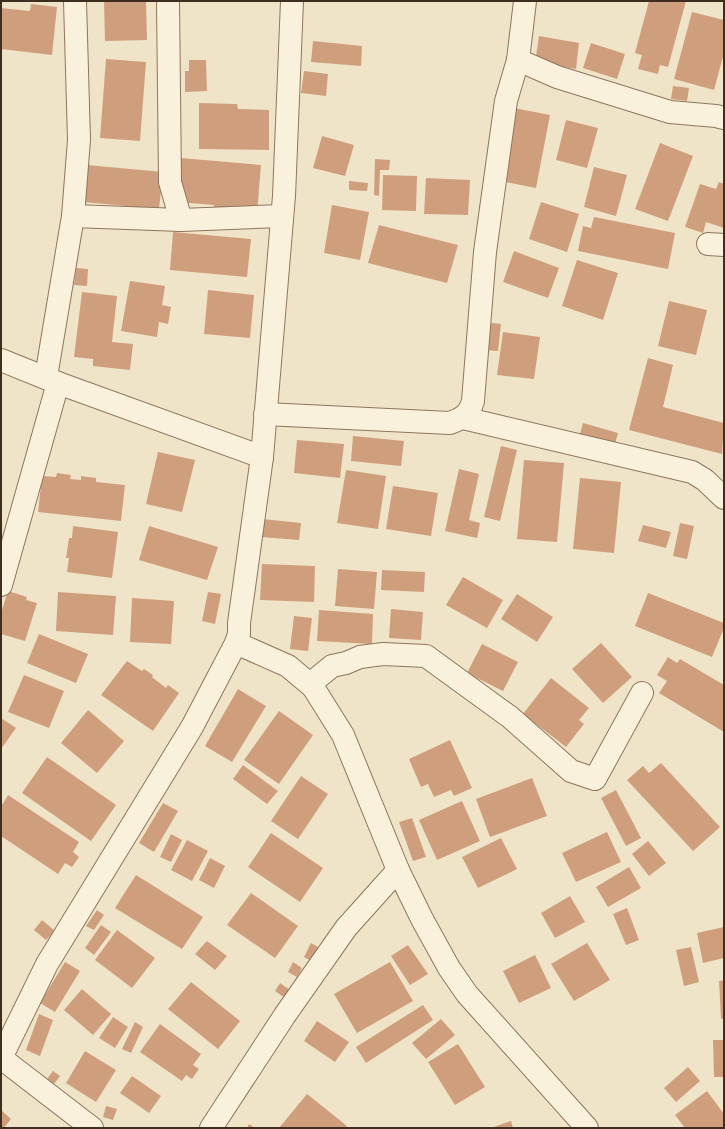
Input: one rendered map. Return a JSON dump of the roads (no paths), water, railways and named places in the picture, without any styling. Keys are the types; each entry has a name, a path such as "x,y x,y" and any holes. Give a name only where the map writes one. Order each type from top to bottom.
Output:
{"street":[{"path":"1,585 52,380 73,216 79,140 75,1"},
{"path":"168,1 170,182 181,220"},
{"path":"92,1128 1,1058 47,964 192,727 236,643 239,634 238,623 262,457 282,216 292,1"},
{"path":"265,414 450,423 463,418 471,410 485,252 506,101 518,60 524,1"},
{"path":"518,60 557,77 670,112 724,118"},
{"path":"73,216 181,220 282,216"},
{"path":"1,360 262,457"},
{"path":"463,418 692,472 706,480 724,498"},
{"path":"236,643 288,666 314,687 343,735 398,870 422,919 449,968 467,994 587,1128"},
{"path":"310,684 332,666 360,657 383,654 426,656 510,716 571,770 594,779 642,693"},
{"path":"211,1128 285,1015 346,928 398,870"}]}
